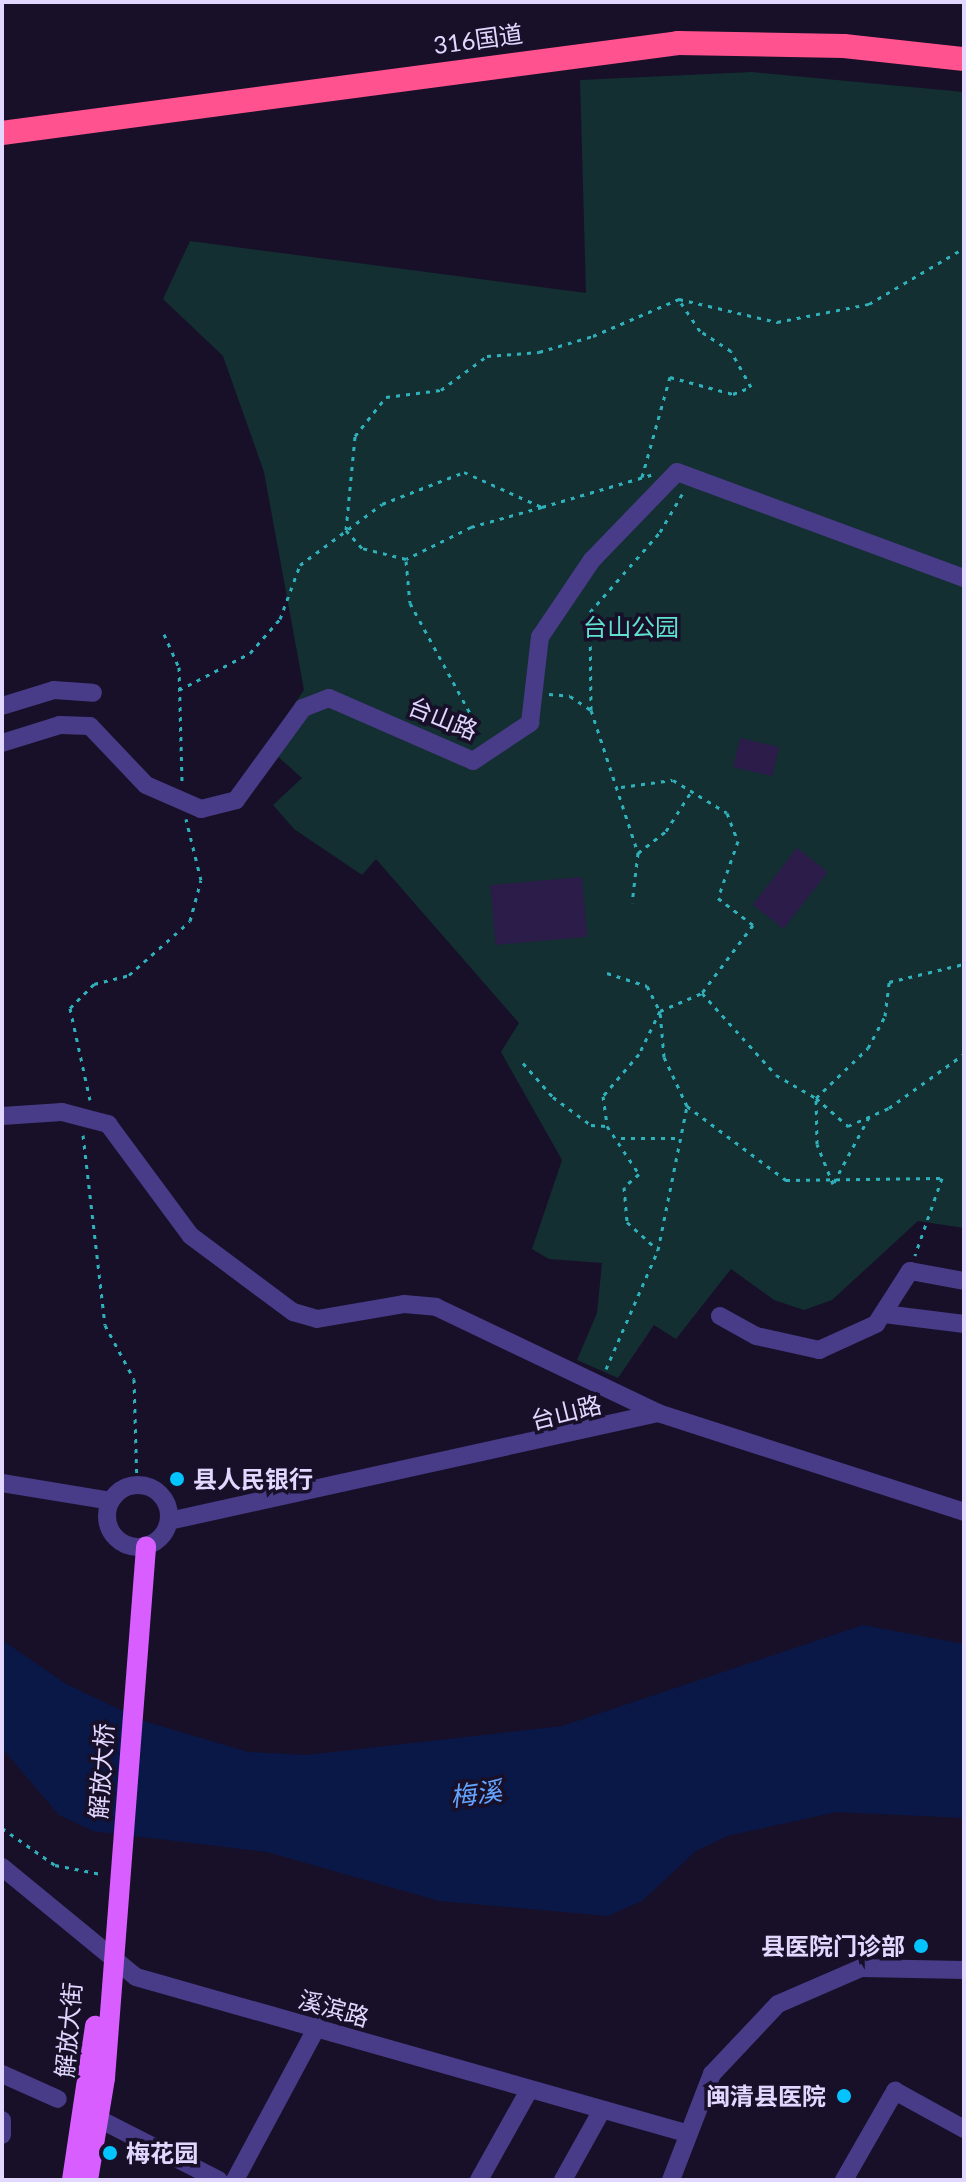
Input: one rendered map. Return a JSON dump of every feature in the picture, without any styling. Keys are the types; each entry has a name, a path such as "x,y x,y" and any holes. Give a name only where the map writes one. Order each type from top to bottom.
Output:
{"highway":[{"name":"316国道","path":"2,133 678,43 844,46 964,59"}],"main road":[{"name":"解放大桥","path":"110,1880 140,1547"},
{"name":"解放大街","path":"88,2180 101,2120 110,1880"},
{"name":"解放大街","path":"72,2180 107,1958"}],"street":[{"path":"683,474 964,578"},
{"name":"台山路","path":"2,743 60,725 90,726 146,785 182,805 217,808 236,800 303,708 329,698 473,761 530,723 540,637 592,560 683,474"},
{"path":"2,706 54,690 93,693"},
{"path":"2,1116 84,1114 114,1129 191,1236 280,1305 317,1319 404,1304 436,1307 599,1388 658,1413 964,1512"},
{"path":"720,1316 756,1336 819,1350 851,1341 884,1314 910,1271 964,1281"},
{"path":"884,1314 964,1324"},
{"name":"台山路","path":"169,1521 658,1413"},
{"path":"2,1483 111,1501 137,1485 163,1497 169,1521 140,1547 110,1532 111,1501"},
{"name":"溪滨路","path":"2,1867 107,1958 136,1977 686,2133"},
{"path":"671,2180 686,2133 727,2052 794,1995 880,1964 964,1970"},
{"path":"235,2180 317,2027"},
{"path":"2,2074 58,2099"},
{"path":"479,2180 529,2090"},
{"path":"844,2180 895,2091 964,2129"},
{"path":"563,2180 602,2110"},
{"path":"2,2120 2,2135"},
{"path":"101,2120 219,2180"}],"path":[{"path":"632,903 638,853 621,787 591,710 590,612 660,532 683,474 642,477 471,527 406,559 362,548 346,530 355,436 386,397 441,390 487,356 539,352 593,336 679,299 777,322 869,304 964,248"},
{"path":"642,477 670,377 733,394 751,387 731,351 700,331 679,299"},
{"path":"179,690 250,653 280,619 300,565 382,504 464,472 542,507"},
{"path":"406,559 410,603 471,715 473,761"},
{"path":"137,1485 134,1379 105,1325 84,1114 93,1095 70,1008 94,984 129,975 190,921 201,880 182,805 179,667 164,634"},
{"path":"534,693 570,696 591,710"},
{"path":"607,1126 603,1096 639,1054 660,1011 702,993 753,925 718,898 738,841 727,813 673,780 621,787"},
{"path":"638,853 666,831 691,792"},
{"path":"833,1184 817,1144 816,1098 868,1048 885,1016 889,982 964,964"},
{"path":"607,973 647,986 660,1011 664,1057 687,1106 786,1180 833,1184 927,1173 942,1178 910,1271"},
{"path":"702,993 776,1075 816,1098 848,1126 869,1117 964,1054"},
{"path":"523,1063 553,1097 591,1125 607,1126 621,1138 639,1174 624,1187 627,1222 658,1250"},
{"path":"599,1388 658,1250 687,1106"},
{"path":"833,1184 869,1117"},
{"path":"621,1138 681,1138"},
{"path":"2,1828 55,1865 110,1880"}],"green space":[{"name":"台山公园","path":"752,72 964,92 964,1228 918,1221 832,1300 804,1310 774,1300 731,1269 676,1339 654,1325 618,1378 577,1360 597,1313 602,1263 549,1259 532,1249 562,1160 501,1052 519,1023 376,859 362,875 294,829 273,805 302,778 266,746 304,690 264,472 223,356 163,299 190,241 586,293 580,80"}],"water":[{"name":"梅溪","path":"863,1625 964,1644 964,1818 837,1812 727,1836 696,1851 642,1901 608,1916 439,1901 267,1852 93,1831 59,1815 2,1748 2,1640 66,1684 144,1721 248,1752 307,1755 562,1726"}],"building":[{"path":"740,738 779,747 772,776 733,767"},
{"path":"797,848 828,872 783,929 753,905"},
{"path":"582,877 587,937 496,945 490,885"}],"place":[{"name":"县人民银行","path":"177,1479"},
{"name":"县医院门诊部","path":"921,1946"},
{"name":"闽清县医院","path":"844,2096"},
{"name":"梅花园","path":"110,2153"}]}
